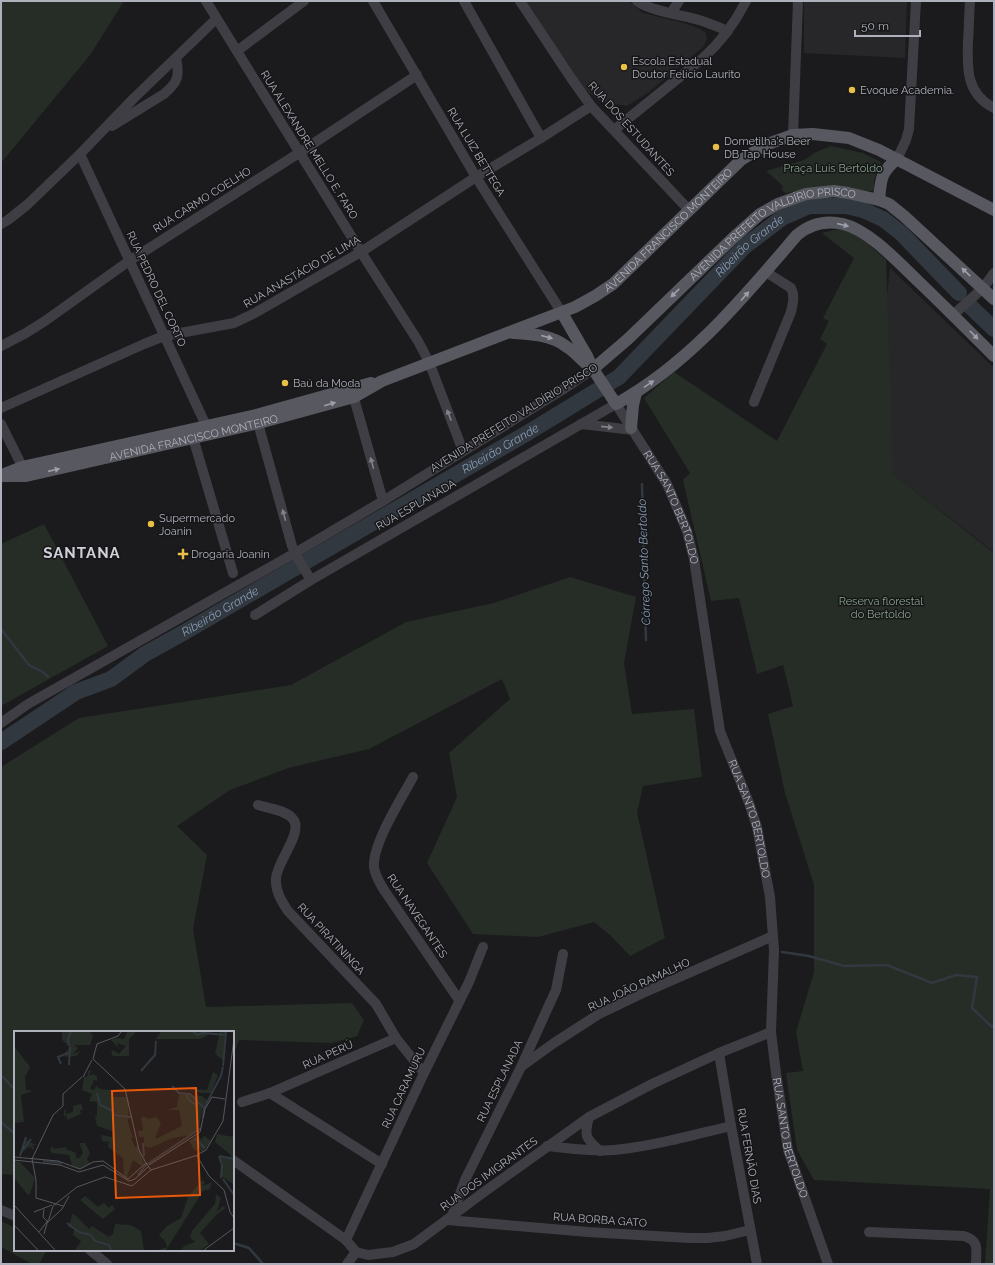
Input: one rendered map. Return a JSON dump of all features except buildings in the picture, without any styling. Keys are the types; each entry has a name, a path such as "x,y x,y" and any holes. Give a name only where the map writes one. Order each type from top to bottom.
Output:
{"main road":[{"name":"AVENIDA FRANCISCO MONTEIRO","path":"1,476 257,419 353,392 508,332 562,313 596,296 613,284 741,160 765,145 793,135 814,134 849,138 897,160 994,210"},
{"path":"879,200 884,172 897,160"},
{"name":"AVENIDA PREFEITO VALDÍRIO PRISCO","path":"596,373 628,339 760,214 778,204 806,194 826,191 848,193 879,200 889,204 994,299"},
{"name":"AVENIDA PREFEITO VALDÍRIO PRISCO","path":"616,404 636,393 661,376 686,356 715,328 766,272 797,235 805,228 825,223 843,224 863,232 892,256 994,356"},
{"path":"562,313 596,373"},
{"path":"508,332 532,334 557,340 568,347 596,373"},
{"name":"RUA SANTO BERTOLDO","path":"596,373 616,404"},
{"path":"632,429 632,405 636,393"}],"street":[{"name":"RUA ALEXANDRE MELLO E. FARO","path":"206,1 299,153 418,341 429,362 463,451"},
{"path":"237,51 304,1"},
{"name":"RUA LUIZ BETTEGA","path":"373,1 476,176 562,313"},
{"path":"464,1 541,138"},
{"name":"RUA DOS ESTUDANTES","path":"520,1 570,78 591,106 689,210"},
{"path":"637,1 650,8 701,20 728,31"},
{"path":"671,13 679,1"},
{"path":"614,130 716,47 740,13 746,1"},
{"path":"793,135 798,1"},
{"path":"897,160 909,129 916,1"},
{"path":"970,1 967,61 969,78 974,90 980,98 994,108"},
{"path":"1,224 13,217 28,204 216,19"},
{"path":"103,131 128,117 175,83 178,75 176,58"},
{"name":"RUA CARMO COELHO","path":"1,346 45,321 129,261 299,153 417,75"},
{"name":"RUA ANASTÁCIO DE LIMA","path":"1,408 164,336 218,326 245,318 361,252 476,176 541,138 591,106"},
{"name":"RUA PEDRO DEL CORTO","path":"80,154 209,430"},
{"path":"754,402 791,312 793,303 793,292 791,288 766,272"},
{"path":"953,315 983,288 994,273"},
{"name":"AVENIDA PREFEITO VALDÍRIO PRISCO","path":"1,723 28,704 296,556 562,390 596,373"},
{"path":"353,392 383,501"},
{"name":"RUA ESPLANADA","path":"309,577 616,404"},
{"name":"RUA SANTO BERTOLDO","path":"616,404 667,484 687,531 696,573 720,731 749,802 757,827 770,897 774,950 771,1032 788,1150 828,1264"},
{"path":"256,615 309,577 296,556 257,419"},
{"path":"1,424 24,471"},
{"path":"581,424 632,429"},
{"path":"192,434 233,573"},
{"name":"RUA NAVEGANTES","path":"413,777 384,832 375,855 374,867 377,878 384,890 459,1000"},
{"name":"RUA PIRATININGA","path":"258,805 286,814 292,818 295,824 295,832 278,866 276,880 278,893 282,902 288,911 376,1004 396,1038 424,1073"},
{"name":"RUA JOÃO RAMALHO","path":"521,1067 554,1042 600,1014 642,993 773,936"},
{"name":"RUA CARAMURU","path":"346,1240 483,947"},
{"name":"RUA ESPLANADA","path":"450,1218 465,1180 521,1067 556,990 563,954"},
{"name":"RUA DOS IMIGRANTES","path":"356,1252 368,1255 375,1259 414,1244 589,1117 652,1084 719,1053 771,1032"},
{"name":"RUA PERÚ","path":"242,1102 270,1093 396,1038"},
{"name":"RUA FERNÃO DIAS","path":"719,1053 757,1264"},
{"path":"270,1093 382,1164"},
{"path":"589,1117 586,1134 590,1142 600,1151"},
{"path":"547,1146 600,1151 614,1150 651,1144 731,1126"},
{"path":"234,1161 346,1240 356,1252 347,1264"},
{"path":"1,1210 14,1216"},
{"name":"RUA BORBA GATO","path":"450,1218 588,1232 689,1238 725,1236 750,1230"},
{"path":"869,1232 964,1236 974,1241 976,1244 976,1264"},
{"path":"91,1251 107,1264"}],"shaded area":[{"name":"Escola Estadual Doutor Felício Laurito","path":"526,1 629,1 643,13 684,23 700,29 706,33 707,39 703,47 649,92 627,106 601,102 581,86"},
{"path":"804,1 907,1 905,58 804,53"},
{"path":"890,268 994,368 994,552 893,474 852,306 887,296"}],"green space":[{"path":"1,1 124,1 90,55 1,163"},
{"name":"Praça Luis Bertoldo","path":"831,146 863,153 881,162 874,180 874,191 810,189 786,193 781,190 783,188 782,185 766,171 804,160 814,153"},
{"name":"Reserva florestal do Bertoldo","path":"838,229 856,233 886,260 893,474 994,553 994,1264 985,1264 990,1189 814,1180 797,1150 786,1073 803,1071 796,1032 814,972 814,885 785,793 768,714 793,706 783,665 757,674 739,598 711,601 683,480 690,473 644,398 674,372 777,441 827,344 820,339 829,321 823,318 854,258 822,233"},
{"path":"44,524 108,646 1,706 1,544"},
{"path":"570,577 636,597 624,663 632,714 694,709 702,777 643,786 637,813 665,938 630,956 610,935 594,922 538,937 473,934 427,863 457,797 449,753 510,699 502,679 369,749 288,768 230,790 177,826 207,855 193,929 206,1007 352,1003 364,1020 357,1036 332,1043 239,1040 234,1053 234,1031 14,1031 14,1175 1,1174 1,767 79,718 291,685 406,622 494,603"},
{"path":"1,1221 14,1228 14,1251 46,1251 39,1264 32,1264 1,1247"}],"waterway":[{"name":"Ribeirão Grande","path":"1,742 76,692 111,679 145,654 529,432 619,377 745,246 782,218 809,206 846,206 863,210 883,219 901,233 959,293"},
{"name":"Ribeirão Grande","path":"971,307 994,329"},
{"name":"Córrego Santo Bertoldo","path":"642,484 646,640"},
{"path":"1,629 29,665 43,672 48,677"},
{"name":"Ribeirão Grande","path":"64,693 68,697"},
{"path":"782,952 809,956 844,966 887,965 932,983 956,975 977,977 972,1008 991,1026 994,1027"},
{"path":"1,1075 14,1089"},
{"path":"1,1122 14,1133"},
{"path":"234,1243 249,1248 263,1264"}],"place":[{"name":"Escola Estadual Doutor Felício Laurito","path":"624,67"},
{"name":"Evoque Academia.","path":"852,90"},
{"name":"Dometilha's Beer DB Tap House","path":"716,147"},
{"name":"Baú da Moda","path":"285,383"},
{"name":"Supermercado Joanin","path":"151,524"},
{"name":"Drogaria Joanin","path":"183,554"}],"district":[{"name":"SANTANA","path":"82,553"}]}
